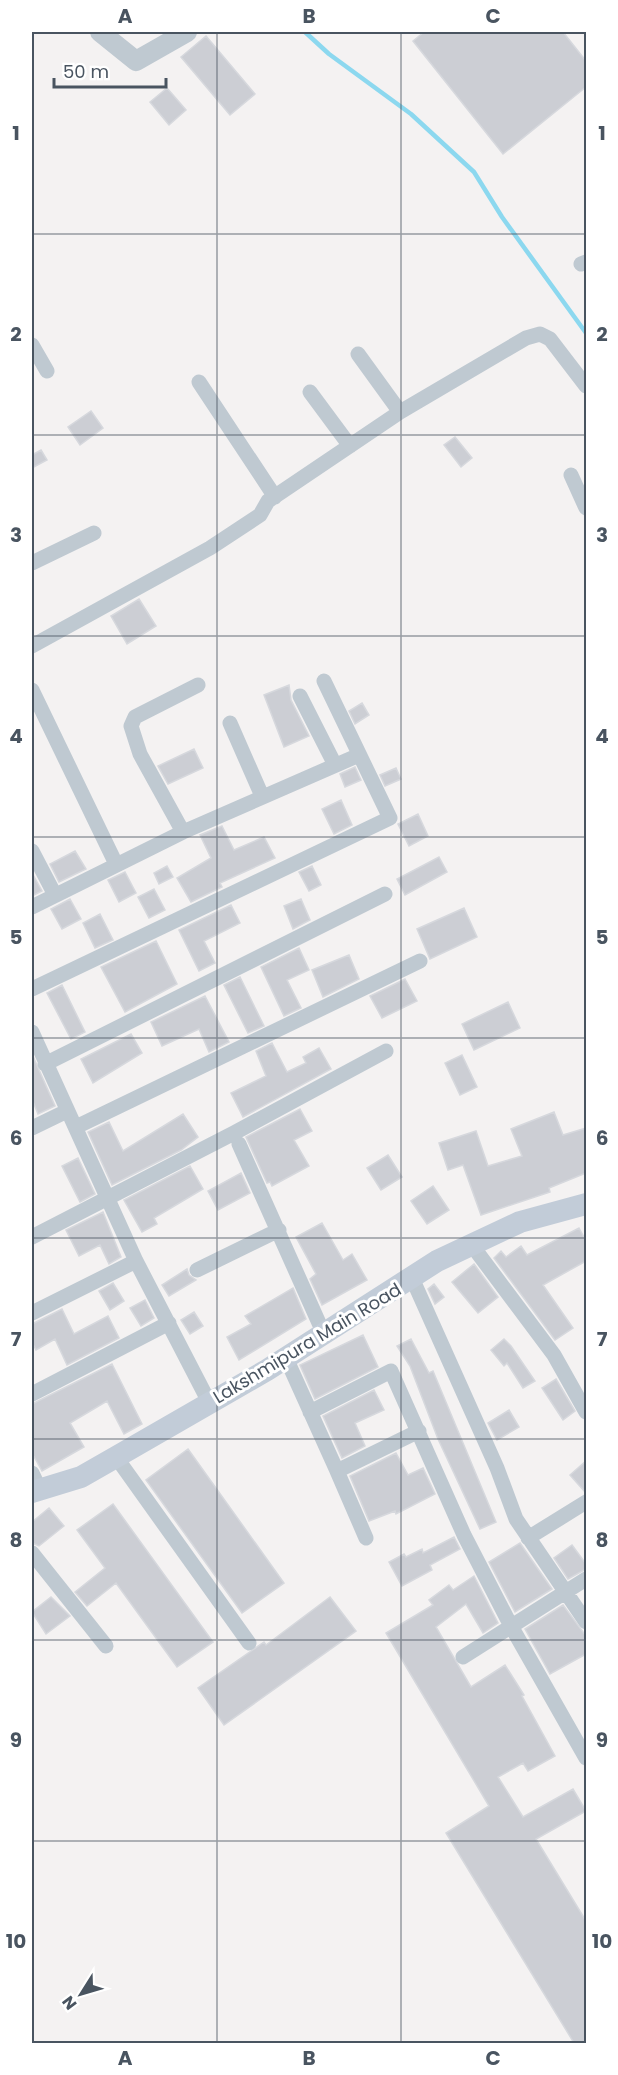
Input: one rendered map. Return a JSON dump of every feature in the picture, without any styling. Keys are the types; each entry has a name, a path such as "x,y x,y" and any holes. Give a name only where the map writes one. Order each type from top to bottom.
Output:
{"main road":[{"name":"Lakshmipura Main Road","path":"34,1485 81,1477 286,1358 436,1261 520,1222 586,1204"}],"street":[{"path":"100,32 136,61 187,32"},
{"path":"32,646 210,548 260,515 268,501 400,411 526,338 540,334 550,339 586,386"},
{"path":"32,345 47,371"},
{"path":"358,354 400,411"},
{"path":"199,382 275,497"},
{"path":"310,392 350,446"},
{"path":"571,475 586,508"},
{"path":"32,562 93,533"},
{"path":"32,989 390,818 324,681"},
{"path":"183,832 140,754 131,726 135,717 198,685"},
{"path":"32,690 37,713 116,864"},
{"path":"300,696 334,765"},
{"path":"230,723 262,796"},
{"path":"32,907 183,832 359,755"},
{"path":"32,851 54,895"},
{"path":"45,1064 385,894"},
{"path":"76,1128 420,961"},
{"path":"32,1032 35,1048 76,1128 136,1262 209,1402"},
{"path":"32,1237 386,1051"},
{"path":"32,1128 67,1111"},
{"path":"239,1144 323,1332"},
{"path":"197,1270 279,1230"},
{"path":"471,1244 554,1355 586,1412"},
{"path":"32,1313 136,1262"},
{"path":"412,1278 497,1468 516,1519 586,1622"},
{"path":"32,1394 169,1323"},
{"path":"286,1358 366,1538"},
{"path":"310,1412 391,1371 464,1535 511,1626 586,1758"},
{"path":"337,1471 419,1431"},
{"path":"116,1457 249,1643"},
{"path":"528,1538 586,1502"},
{"path":"32,1553 106,1646"},
{"path":"463,1657 586,1580"}],"building":[{"path":"424,32 563,32 586,61 586,87 503,154 413,41"},
{"path":"206,36 255,94 230,115 181,57"},
{"path":"167,88 186,110 169,125 150,102"},
{"path":"91,411 103,428 80,445 68,427"},
{"path":"455,437 472,458 461,467 444,445"},
{"path":"41,450 47,460 32,468 32,455"},
{"path":"139,599 156,626 127,644 111,616"},
{"path":"289,685 291,700 309,736 284,747 264,695"},
{"path":"362,703 369,715 355,724 349,711"},
{"path":"194,749 203,768 168,784 158,766"},
{"path":"355,767 361,780 345,787 340,774"},
{"path":"396,768 401,779 385,786 380,775"},
{"path":"341,800 352,825 334,834 322,809"},
{"path":"418,814 428,836 409,846 398,824"},
{"path":"222,826 234,850 264,837 275,858 220,883 222,887 191,902 177,878 211,858 200,835"},
{"path":"75,851 86,869 59,882 50,864"},
{"path":"439,857 447,872 405,895 397,879"},
{"path":"167,866 173,877 159,884 154,873"},
{"path":"312,866 321,885 309,891 299,872"},
{"path":"125,872 136,893 119,902 108,880"},
{"path":"32,873 42,891 32,896"},
{"path":"154,889 165,910 149,918 138,897"},
{"path":"70,899 81,919 62,929 51,909"},
{"path":"301,899 310,920 293,929 284,906"},
{"path":"231,905 240,923 204,941 215,963 199,971 179,930"},
{"path":"464,908 477,937 430,959 417,929"},
{"path":"100,914 113,940 95,948 83,923"},
{"path":"156,941 177,984 125,1012 101,967"},
{"path":"299,948 309,970 287,980 301,1008 284,1016 261,967"},
{"path":"349,955 359,979 323,997 312,970"},
{"path":"240,977 264,1026 248,1033 224,985"},
{"path":"405,979 417,1001 382,1018 370,996"},
{"path":"62,985 85,1032 71,1039 47,993"},
{"path":"205,996 229,1042 209,1052 199,1029 162,1046 151,1022"},
{"path":"508,1002 520,1028 474,1050 462,1024"},
{"path":"131,1034 142,1053 93,1083 81,1059"},
{"path":"272,1043 287,1072 306,1063 303,1057 319,1048 331,1069 243,1117 231,1093 266,1076 256,1051"},
{"path":"32,1054 55,1106 38,1114 32,1099"},
{"path":"462,1055 477,1087 460,1095 445,1063"},
{"path":"300,1109 312,1131 294,1140 309,1166 272,1186 270,1182 267,1183 246,1137"},
{"path":"554,1112 563,1135 586,1128 586,1173 549,1188 550,1192 481,1215 463,1165 448,1170 439,1143 476,1131 488,1166 522,1156 511,1129"},
{"path":"183,1114 198,1137 181,1150 112,1185 88,1132 109,1122 123,1151"},
{"path":"388,1155 402,1177 381,1190 367,1168"},
{"path":"78,1158 95,1194 80,1202 62,1166"},
{"path":"190,1166 203,1189 154,1218 157,1224 142,1232 124,1200"},
{"path":"241,1173 250,1193 218,1210 208,1191"},
{"path":"433,1186 449,1210 427,1224 411,1201"},
{"path":"103,1212 121,1257 109,1264 100,1245 79,1256 66,1230"},
{"path":"322,1223 343,1260 352,1254 367,1280 322,1305 310,1279 316,1274 296,1237"},
{"path":"579,1228 586,1241 586,1261 543,1285 573,1328 555,1340 494,1258 501,1251 506,1257 521,1246 527,1255"},
{"path":"474,1264 498,1297 478,1313 452,1282"},
{"path":"187,1269 189,1275 196,1280 169,1296 162,1285"},
{"path":"113,1283 124,1301 110,1310 99,1291"},
{"path":"434,1284 444,1297 435,1304 428,1289"},
{"path":"293,1288 306,1319 239,1360 227,1337 251,1324 245,1316"},
{"path":"145,1300 154,1318 141,1326 130,1308"},
{"path":"62,1309 74,1334 108,1316 119,1338 67,1365 55,1339 36,1350 32,1342 32,1324"},
{"path":"194,1312 203,1326 190,1334 181,1320"},
{"path":"363,1335 378,1367 315,1399 300,1365"},
{"path":"411,1339 429,1373 433,1371 496,1522 480,1529 438,1439 410,1366 397,1346"},
{"path":"504,1339 535,1381 523,1388 507,1363 504,1366 491,1350"},
{"path":"112,1364 142,1424 124,1434 107,1401 70,1423 84,1447 42,1471 32,1453 32,1404"},
{"path":"556,1379 575,1411 563,1420 542,1388"},
{"path":"374,1390 384,1410 355,1423 365,1446 342,1458 323,1416"},
{"path":"509,1410 519,1427 497,1440 488,1423"},
{"path":"188,1449 284,1583 242,1613 146,1480"},
{"path":"396,1453 408,1475 423,1468 435,1494 396,1514 395,1511 369,1521 350,1476"},
{"path":"586,1461 586,1492 585,1492 570,1475"},
{"path":"113,1504 213,1642 177,1667 116,1583 87,1606 75,1592 105,1568 77,1530"},
{"path":"49,1508 64,1526 39,1546 32,1543 32,1522"},
{"path":"454,1537 460,1549 430,1565 432,1570 402,1586 389,1562 404,1554 406,1557 422,1549 423,1553"},
{"path":"520,1543 552,1589 515,1612 489,1562"},
{"path":"572,1545 586,1564 586,1569 568,1579 554,1558"},
{"path":"474,1576 498,1623 483,1633 466,1604 436,1627 471,1687 505,1665 524,1695 522,1696 555,1756 528,1771 523,1763 498,1777 523,1817 573,1789 586,1811 536,1839 586,1921 586,2043 574,2043 446,1833 489,1806 386,1633 433,1605 429,1600 449,1585 453,1590"},
{"path":"51,1597 70,1616 46,1634 32,1612"},
{"path":"330,1597 356,1631 224,1725 198,1688 264,1642 266,1645"},
{"path":"563,1605 586,1636 586,1654 550,1674 525,1629"}],"waterway":[{"path":"305,32 329,54 411,114 474,172 502,217 586,333"}]}
